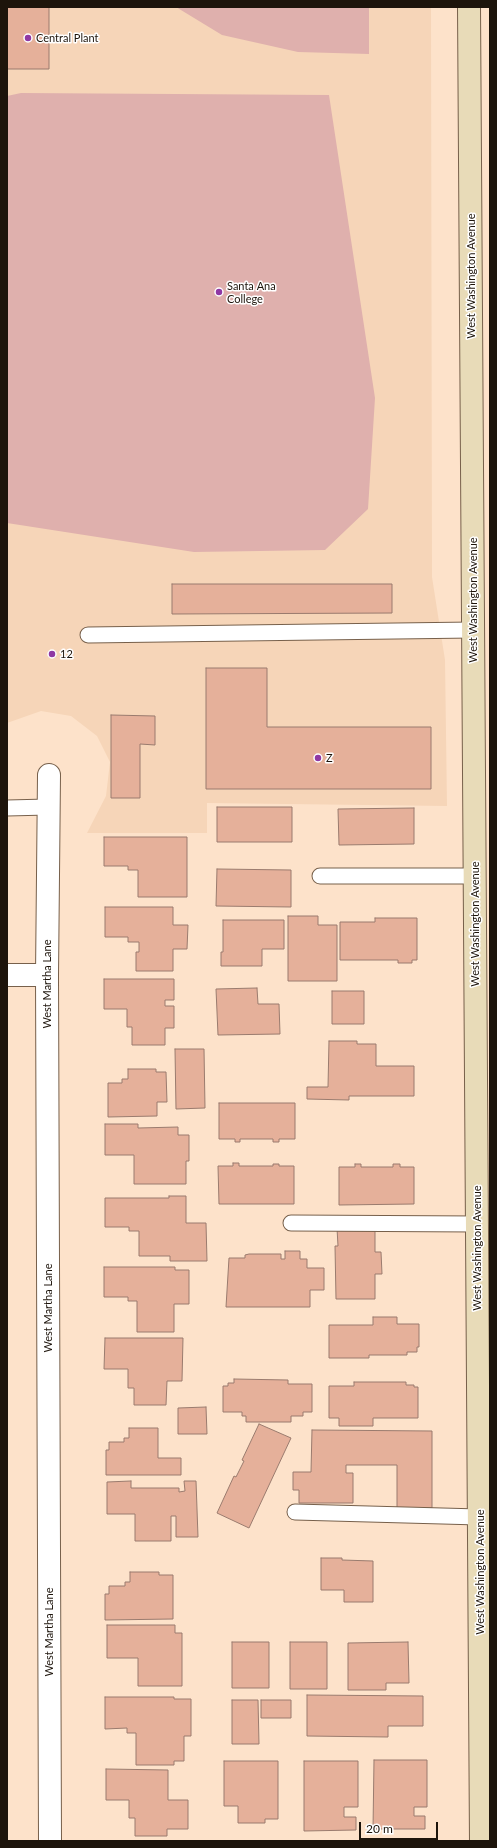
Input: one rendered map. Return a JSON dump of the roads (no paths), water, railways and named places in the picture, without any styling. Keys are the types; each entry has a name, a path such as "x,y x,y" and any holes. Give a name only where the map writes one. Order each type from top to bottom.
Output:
{"street":[{"name":"West Washington Avenue","path":"469,7 475,876 483,1073 477,1224 484,1416 479,1517 485,1730 482,1841"},
{"name":"West Martha Lane","path":"49,775 47,975 50,1841"},
{"path":"7,975 47,975"}],"lane":[{"path":"88,635 473,630"},
{"path":"7,808 48,807"},
{"path":"320,876 475,876"},
{"path":"291,1223 477,1224"},
{"path":"295,1512 479,1517"}],"place":[{"name":"Central Plant","path":"28,38"},
{"name":"Santa Ana College","path":"219,292"},
{"name":"12","path":"52,654"},
{"name":"Z","path":"318,758"}]}
